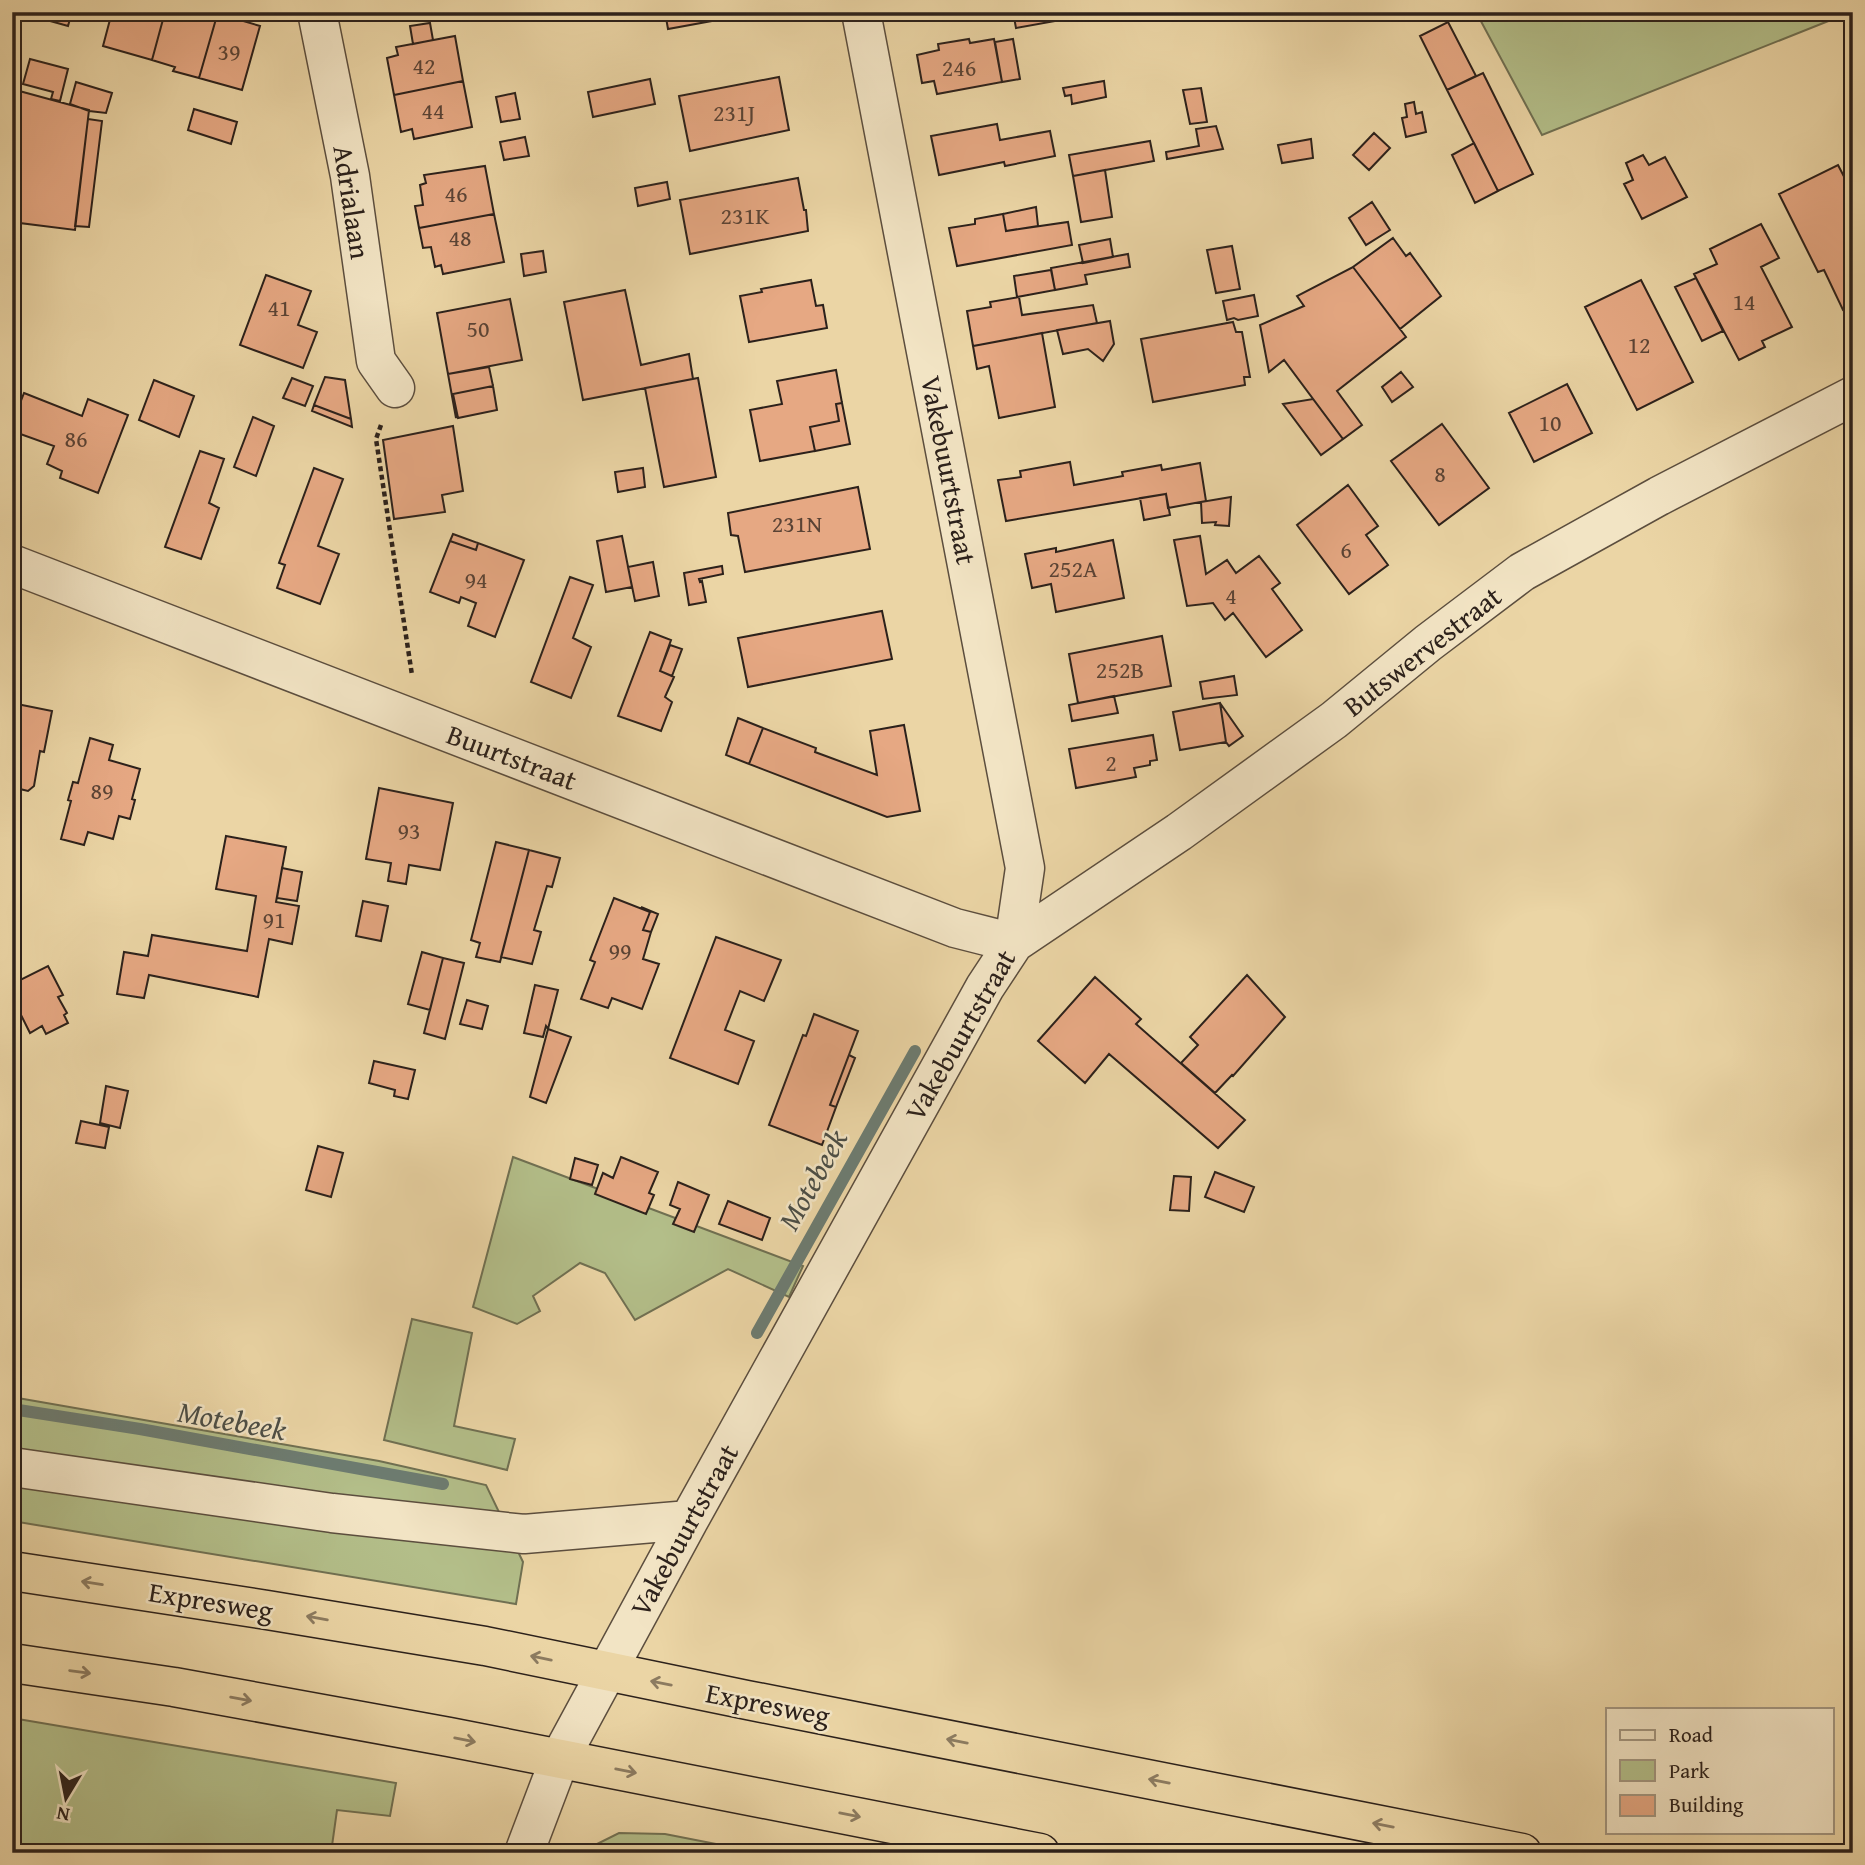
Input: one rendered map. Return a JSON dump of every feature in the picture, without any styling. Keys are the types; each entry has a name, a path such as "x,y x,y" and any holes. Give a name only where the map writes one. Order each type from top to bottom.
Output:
{"highway":[{"name":"Expresweg","path":"12,1571 267,1609 485,1646 1522,1853"},
{"path":"12,1663 174,1687 559,1758 1040,1853"}],"street":[{"name":"Adrialaan","path":"317,12 350,176 376,361 395,388"},
{"name":"Vakebuurtstraat","path":"524,1853 559,1758 978,999 1014,943 1025,868 861,12"},
{"name":"Butswervestraat","path":"1014,943 1180,832 1323,728 1427,643 1522,572 1659,496 1853,396"},
{"name":"Buurtstraat","path":"12,564 955,928 1014,943"},
{"path":"12,1467 332,1513 524,1534 689,1520"}],"path":[{"path":"395,388 376,439 419,722"}],"green space":[{"path":"1476,12 1851,12 1542,135"},
{"path":"513,1157 803,1266 789,1297 728,1269 635,1320 605,1273 580,1263 533,1296 540,1311 517,1324 473,1307"},
{"path":"412,1319 472,1333 454,1426 515,1439 507,1470 384,1440"},
{"path":"12,1397 379,1461 486,1485 523,1562 516,1604 12,1521"},
{"path":"12,1718 396,1783 390,1816 337,1810 331,1853 12,1853"},
{"path":"619,1833 665,1834 762,1853 579,1853"}],"building":[{"path":"18,12 72,12 68,26"},
{"path":"112,12 165,12 152,60 103,46"},
{"path":"165,12 218,12 199,78 173,71 175,67 152,60"},
{"path":"218,12 242,12 240,20 260,26 242,90 199,78"},
{"path":"665,12 761,12 668,29"},
{"path":"1013,12 1071,12 1072,18 1016,28"},
{"path":"1448,22 1476,76 1447,90 1420,36"},
{"path":"430,23 433,40 413,44 410,26"},
{"path":"455,36 463,81 394,95 387,58 398,55 396,47"},
{"path":"969,39 970,43 994,39 1002,82 937,94 934,81 922,83 917,55 939,50 938,44"},
{"path":"1013,39 1020,79 1002,82 995,42"},
{"path":"30,59 68,69 60,101 51,99 53,92 23,84"},
{"path":"1483,73 1533,174 1498,191 1447,90"},
{"path":"779,77 789,130 690,151 679,96"},
{"path":"650,79 655,104 593,117 588,92"},
{"path":"463,81 472,127 414,139 412,129 401,132 394,95"},
{"path":"1104,81 1106,97 1072,104 1071,95 1065,96 1063,88"},
{"path":"76,82 112,93 106,113 89,111 70,104"},
{"path":"1201,88 1207,122 1190,124 1183,90"},
{"path":"12,89 89,110 75,230 12,222"},
{"path":"515,93 520,119 501,122 496,97"},
{"path":"1414,102 1416,114 1422,112 1426,132 1406,137 1402,118 1407,117 1405,104"},
{"path":"194,109 237,122 231,144 188,130"},
{"path":"88,119 102,121 89,227 75,226"},
{"path":"997,124 1000,140 1050,131 1055,156 1005,166 1004,162 939,175 931,136"},
{"path":"1216,126 1223,149 1167,159 1166,152 1199,146 1196,129"},
{"path":"1374,133 1390,148 1369,170 1353,155"},
{"path":"525,137 529,156 504,160 500,142"},
{"path":"1311,139 1313,158 1282,163 1278,145"},
{"path":"1150,141 1154,161 1073,176 1069,155"},
{"path":"1474,143 1498,191 1475,203 1452,155"},
{"path":"1643,155 1649,165 1665,157 1687,197 1642,219 1624,184 1633,180 1626,163"},
{"path":"1838,165 1853,194 1853,305 1843,310 1824,270 1818,272 1779,194"},
{"path":"485,166 494,214 419,228 415,206 423,205 420,185 426,183 424,175"},
{"path":"1105,170 1112,217 1081,222 1073,176"},
{"path":"798,178 808,231 690,254 680,200"},
{"path":"667,182 670,199 638,206 635,188"},
{"path":"1372,202 1390,230 1366,245 1349,218"},
{"path":"1036,207 1038,226 1006,231 1003,214"},
{"path":"494,214 504,262 443,274 441,265 435,267 431,247 423,248 419,228"},
{"path":"1003,214 1006,231 1068,222 1072,245 957,266 949,228 975,224 975,219"},
{"path":"1761,224 1779,258 1761,267 1792,327 1762,341 1765,347 1739,360 1694,274 1717,264 1710,249"},
{"path":"1393,238 1406,256 1410,253 1441,296 1400,329 1353,267"},
{"path":"1110,239 1113,257 1083,263 1079,245"},
{"path":"1232,246 1240,289 1216,293 1207,250"},
{"path":"543,251 546,272 524,276 521,254"},
{"path":"1128,254 1130,267 1085,275 1087,284 1055,290 1051,268"},
{"path":"1353,267 1406,337 1337,391 1362,425 1343,439 1284,360 1269,372 1260,325 1304,306 1297,296"},
{"path":"1051,270 1055,290 1017,297 1014,276"},
{"path":"266,275 311,291 298,325 317,332 303,368 240,345"},
{"path":"1696,278 1723,331 1702,341 1675,287"},
{"path":"811,280 816,306 823,305 827,328 749,342 740,296 762,292 761,289"},
{"path":"1641,280 1693,382 1637,410 1585,307"},
{"path":"625,290 641,365 689,354 693,379 583,400 564,302"},
{"path":"1254,295 1258,316 1227,320 1223,301"},
{"path":"1019,297 1022,315 1093,305 1097,323 973,346 967,311 991,307 990,302"},
{"path":"510,299 522,360 448,374 437,313"},
{"path":"1110,321 1114,344 1103,361 1088,349 1063,354 1057,330"},
{"path":"1233,322 1236,332 1242,332 1250,377 1244,377 1245,385 1153,402 1141,339"},
{"path":"1042,333 1055,407 999,418 989,366 977,369 973,346"},
{"path":"489,367 493,386 453,394 456,418 448,374"},
{"path":"836,370 842,403 836,404 839,421 810,427 815,451 760,461 750,410 782,404 777,381"},
{"path":"1401,372 1413,387 1392,402 1382,387"},
{"path":"325,377 345,380 351,419 314,405"},
{"path":"292,378 313,386 305,406 283,398"},
{"path":"698,378 716,477 664,487 645,388"},
{"path":"154,380 194,396 179,437 139,420"},
{"path":"1567,384 1592,433 1534,462 1509,413"},
{"path":"493,386 497,410 458,418 453,394"},
{"path":"24,393 82,416 88,399 128,415 98,493 60,478 62,471 47,464 54,446 12,431 12,424"},
{"path":"1313,399 1343,439 1321,455 1283,404"},
{"path":"842,403 850,444 815,451 810,427 839,421 836,404"},
{"path":"314,405 351,419 352,427 312,411"},
{"path":"253,417 274,426 256,476 234,467"},
{"path":"1442,424 1489,488 1439,525 1391,461"},
{"path":"453,426 463,491 442,495 445,512 394,519 383,440"},
{"path":"200,451 224,459 209,503 219,508 201,559 165,547"},
{"path":"1070,462 1074,485 1123,476 1122,472 1161,465 1162,470 1200,463 1206,501 1168,508 1166,494 1006,521 998,480 1021,477 1020,471"},
{"path":"314,468 343,479 318,546 339,554 320,604 277,588 285,565 279,563"},
{"path":"643,468 645,487 618,492 615,472"},
{"path":"1348,485 1378,526 1366,535 1388,565 1349,594 1297,525"},
{"path":"858,487 870,549 745,572 738,536 731,535 728,513"},
{"path":"1166,494 1170,515 1144,520 1140,498"},
{"path":"1231,497 1229,526 1215,525 1216,522 1202,523 1201,502"},
{"path":"453,534 478,543 476,550 450,541"},
{"path":"622,536 632,587 606,592 597,541"},
{"path":"1200,536 1206,574 1227,560 1236,573 1259,556 1280,583 1272,589 1302,630 1266,657 1233,613 1225,620 1213,603 1187,606 1174,540"},
{"path":"1113,540 1124,598 1056,612 1051,584 1032,588 1025,554 1056,548 1056,552"},
{"path":"450,541 476,550 478,543 524,560 495,637 468,626 476,603 461,597 459,603 430,592"},
{"path":"653,562 659,596 635,601 628,567"},
{"path":"722,566 723,574 699,579 702,581 706,602 689,605 684,573"},
{"path":"570,577 593,585 573,638 591,647 571,698 531,682"},
{"path":"882,611 892,659 748,687 738,638"},
{"path":"650,632 671,640 660,671 674,677 665,697 672,702 661,731 618,716"},
{"path":"1162,636 1171,686 1078,703 1069,654"},
{"path":"670,645 682,649 672,676 660,671"},
{"path":"1234,676 1237,695 1203,699 1200,682"},
{"path":"1114,696 1118,713 1072,721 1069,705"},
{"path":"12,703 52,711 44,752 40,751 34,786 28,791 20,789 16,783 13,799"},
{"path":"1220,703 1226,742 1180,750 1173,712"},
{"path":"1220,703 1243,736 1229,746 1226,742"},
{"path":"738,718 763,728 749,764 726,755"},
{"path":"904,725 920,811 887,817 749,764 763,728 816,748 815,752 877,775 870,731"},
{"path":"1153,735 1157,760 1150,761 1150,765 1134,768 1136,777 1076,788 1069,749"},
{"path":"90,738 113,745 109,760 140,769 130,819 119,816 113,839 88,832 84,845 61,839 73,782 78,783"},
{"path":"379,788 453,803 440,870 409,865 406,884 388,881 391,863 366,859"},
{"path":"226,836 286,847 276,902 299,906 292,944 269,939 258,997 149,975 144,998 117,994 124,952 148,956 152,935 247,951 256,896 216,889"},
{"path":"496,842 529,850 500,962 476,957 480,943 471,940"},
{"path":"529,850 560,858 552,887 547,886 534,930 541,932 532,964 501,957"},
{"path":"282,868 302,872 297,901 277,898"},
{"path":"614,898 650,912 643,930 651,932 643,959 659,964 642,1009 612,998 608,1008 581,999 595,962 590,960"},
{"path":"363,901 388,906 381,941 356,936"},
{"path":"641,907 658,914 651,932 643,930 650,912"},
{"path":"716,937 781,960 764,1001 740,991 725,1030 754,1041 738,1084 670,1058"},
{"path":"422,952 443,958 430,1010 408,1004"},
{"path":"443,958 464,963 445,1039 424,1033"},
{"path":"48,966 63,995 58,997 67,1013 64,1015 68,1023 46,1034 42,1026 30,1033 12,997 12,984"},
{"path":"1247,975 1285,1017 1215,1093 1181,1063 1198,1045 1190,1037"},
{"path":"1095,977 1141,1019 1136,1024 1245,1120 1218,1148 1109,1054 1085,1083 1038,1041"},
{"path":"535,985 558,990 548,1029 546,1026 543,1037 524,1033"},
{"path":"467,1000 488,1006 482,1029 460,1024"},
{"path":"814,1014 858,1031 830,1105 836,1107 822,1145 769,1125 803,1035 806,1036"},
{"path":"548,1029 571,1037 546,1103 530,1097"},
{"path":"849,1055 855,1058 836,1107 830,1105"},
{"path":"374,1061 415,1070 408,1099 394,1096 395,1090 369,1083"},
{"path":"106,1086 128,1091 120,1128 100,1123"},
{"path":"81,1121 109,1127 105,1148 76,1143"},
{"path":"318,1146 343,1153 331,1197 306,1190"},
{"path":"621,1157 658,1172 649,1193 654,1195 646,1214 595,1194 603,1173 613,1178"},
{"path":"575,1158 598,1165 592,1185 570,1179"},
{"path":"1215,1172 1254,1187 1244,1212 1205,1197"},
{"path":"1174,1176 1191,1177 1189,1211 1170,1210"},
{"path":"678,1182 709,1195 694,1232 673,1224 680,1209 670,1205"},
{"path":"728,1201 770,1218 762,1240 719,1224"}],"waterway":[{"name":"Motebeek","path":"757,1333 915,1051"},
{"name":"Motebeek","path":"12,1409 140,1429 443,1484"}]}
